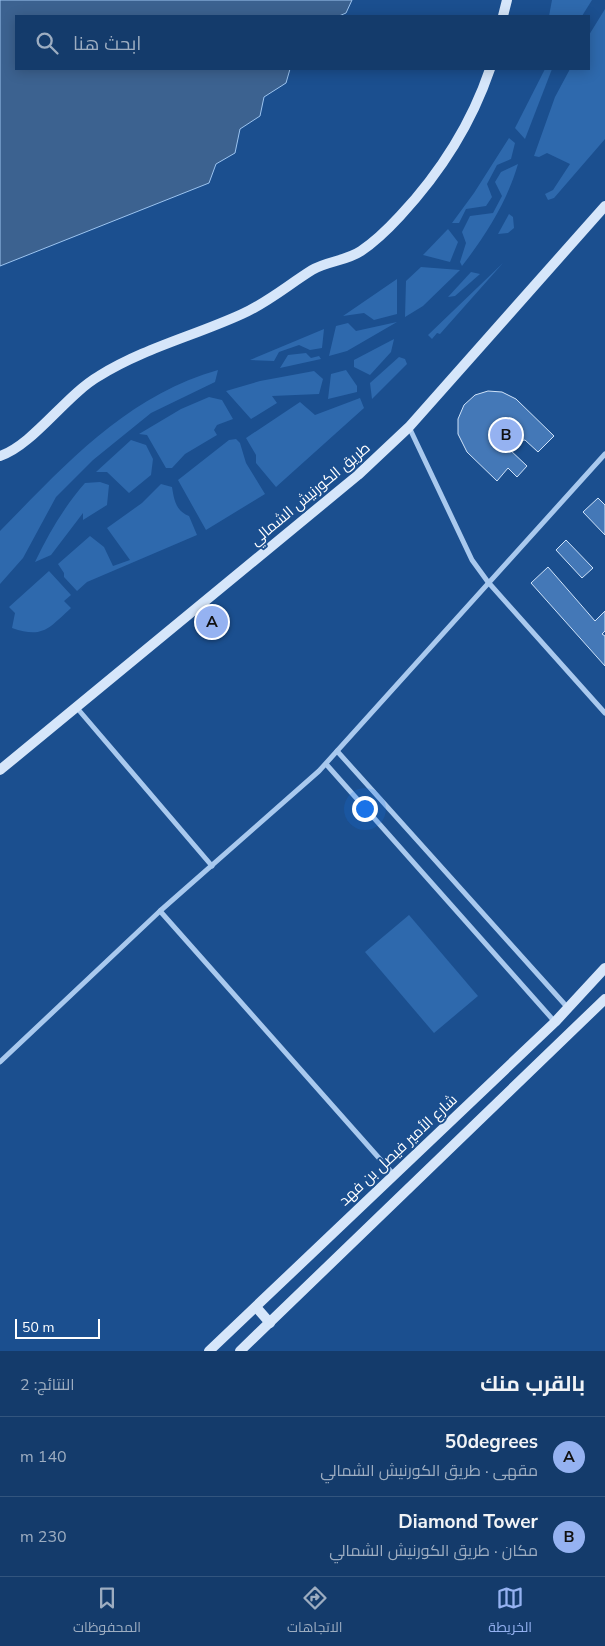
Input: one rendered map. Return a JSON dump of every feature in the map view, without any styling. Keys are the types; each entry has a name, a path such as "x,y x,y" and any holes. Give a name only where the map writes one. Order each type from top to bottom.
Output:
{"main road":[{"path":"503,15 506,0"},
{"path":"0,456 18,446 76,392 98,376 151,349 243,314 277,295 313,269 351,257 381,236 420,195 450,155 479,103 490,70"},
{"name":"طريق الكورنيش الشمالي","path":"0,770 358,476 409,427 605,206"},
{"name":"شارع الأمير فيصل بن فهد","path":"209,1351 555,1022 605,968"},
{"path":"240,1351 605,999"},
{"path":"256,1307 270,1323"}],"street":[{"path":"409,427 472,560 488,582 605,713"},
{"path":"0,1062 160,911 305,785 326,764 362,721 605,454"},
{"path":"76,708 212,866"},
{"path":"337,751 568,1009"},
{"path":"326,764 555,1022"},
{"path":"160,911 394,1175"}],"shaded area":[{"path":"0,0 352,0 346,13 341,15 15,15 15,70 290,70 286,83 264,97 260,116 240,129 235,153 216,164 209,183 0,266"},
{"path":"552,0 592,0 583,15 549,15"},
{"path":"605,9 605,139 554,198 548,200 545,194 553,190 570,164 547,153 539,157 534,156 555,97 569,70 590,70 590,33"},
{"path":"544,70 552,70 525,139 515,128"},
{"path":"509,138 515,143 511,159 497,165 487,184 492,197 486,206 466,209 459,223 452,223 474,193"},
{"path":"518,164 508,192 495,218 462,266 460,262 466,243 462,232 470,216 493,213 502,196 495,182 501,172"},
{"path":"509,214 513,217 514,228 508,233 498,234"},
{"path":"448,229 458,242 450,262 423,255"},
{"path":"503,263 440,334 437,333 432,339 428,335"},
{"path":"421,267 460,270 423,306 405,317 406,281"},
{"path":"471,272 480,274 455,296 448,297"},
{"path":"397,279 397,314 374,320 364,313 343,316"},
{"path":"397,322 347,351 329,356 336,326 348,323 356,331"},
{"path":"324,329 322,348 310,350 299,345 279,352 274,361 250,360"},
{"path":"394,339 391,352 370,375 354,367 354,360"},
{"path":"306,353 311,358 319,356 321,359 280,368 288,355"},
{"path":"399,357 405,359 407,364 372,399 370,383"},
{"path":"218,370 215,382 151,413 93,460 56,497 23,558 0,584 0,531 48,482 98,436 125,415 154,397 185,382"},
{"path":"346,370 357,386 357,392 328,399 331,374"},
{"path":"314,371 323,379 319,394 272,396 277,403 251,419 226,391 260,381"},
{"path":"209,397 222,400 233,419 217,425 214,430 217,435 185,454 172,468 166,468 147,435 139,434 181,409"},
{"path":"360,398 364,408 276,487 256,463 256,455 246,438 300,402 315,415"},
{"path":"236,439 240,443 246,463 265,494 206,530 178,480 229,440"},
{"path":"131,440 146,445 153,459 151,475 129,493 107,472 96,472"},
{"path":"100,482 109,485 107,505 83,520 83,513 51,555 35,562 57,521 77,492 85,483"},
{"path":"161,484 172,487 178,508 189,516 197,535 87,582 77,591 64,577 64,573 58,564 90,536 104,547 113,566 130,560 107,528 142,503"},
{"path":"49,571 71,595 64,601 71,608 45,630 31,632 12,628 15,613 9,607"},
{"path":"409,915 478,996 434,1033 365,952"}],"building":[{"path":"488,391 502,392 516,399 554,436 538,452 525,440 514,442 508,448 527,466 517,477 508,468 497,481 467,452 458,434 458,419 464,405 475,395"},
{"path":"598,498 605,505 605,535 583,512"},
{"path":"566,540 593,568 582,578 556,550"},
{"path":"548,567 595,621 605,611 605,631 602,634 605,636 605,666 531,583"}],"place":[{"name":"Diamond Tower","path":"506,435"},
{"name":"50degrees","path":"212,622"}]}
